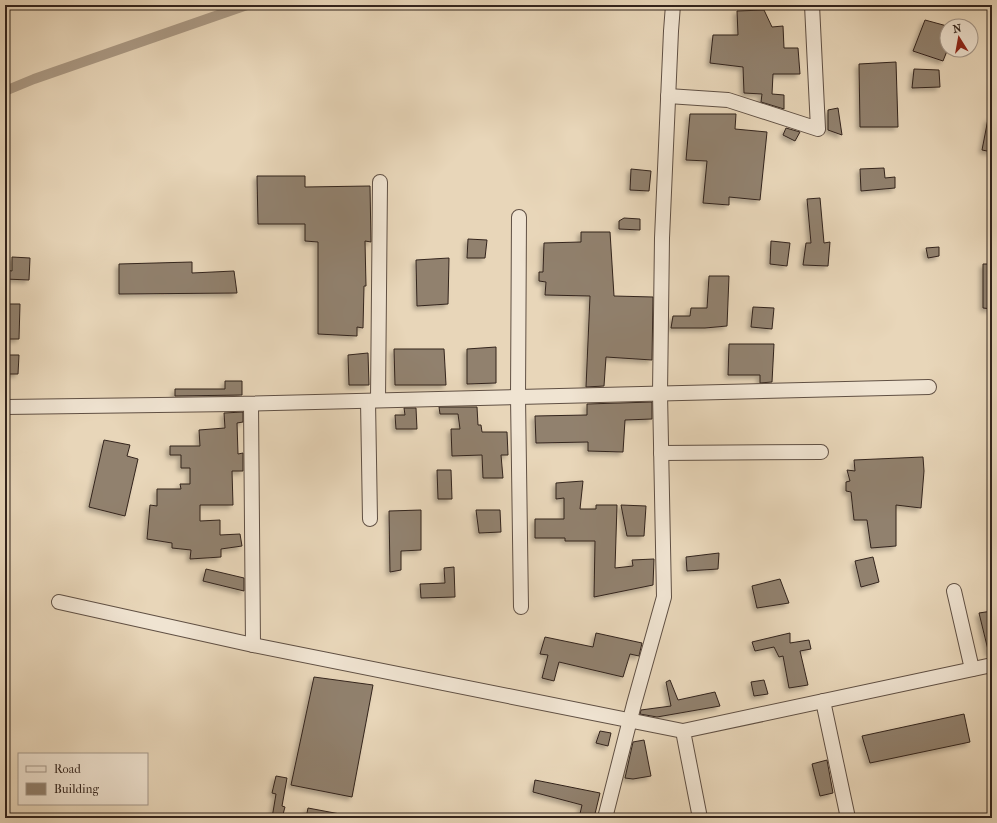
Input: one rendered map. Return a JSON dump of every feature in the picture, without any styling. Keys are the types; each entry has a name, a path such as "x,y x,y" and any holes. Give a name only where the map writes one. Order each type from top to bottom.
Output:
{"street":[{"path":"605,818 629,721 664,597 660,393 662,238 673,5"},
{"path":"668,96 728,100 818,129 812,5"},
{"path":"370,518 380,182"},
{"path":"518,217 518,397 521,607"},
{"path":"5,407 251,404 929,387"},
{"path":"251,404 253,645"},
{"path":"661,453 821,452"},
{"path":"954,591 972,669"},
{"path":"59,602 253,645 684,731 992,665"},
{"path":"823,701 848,818"},
{"path":"684,731 700,818"}],"building":[{"path":"764,10 772,27 783,26 784,48 798,48 800,74 773,74 772,94 784,95 784,109 761,102 762,94 744,93 743,67 710,63 713,35 738,35 737,11"},
{"path":"925,20 939,24 939,58 944,58 943,61 913,51"},
{"path":"896,62 898,127 860,127 859,64"},
{"path":"914,69 939,70 940,87 912,88"},
{"path":"838,108 842,135 828,130 828,110"},
{"path":"690,114 736,114 735,129 767,132 760,200 729,197 729,205 703,203 707,161 686,160"},
{"path":"988,119 992,119 992,152 982,150"},
{"path":"786,128 800,132 795,141 783,135"},
{"path":"884,168 885,178 895,177 895,188 861,191 860,169"},
{"path":"631,169 651,171 649,191 630,190"},
{"path":"257,176 305,176 305,187 370,186 371,242 365,241 366,286 364,286 363,328 357,327 357,336 318,334 318,242 305,241 305,224 258,224"},
{"path":"820,198 824,243 830,242 828,266 803,265 806,243 811,243 807,199"},
{"path":"624,218 640,219 640,230 619,229 619,221"},
{"path":"581,232 610,232 614,296 653,297 652,360 606,357 604,386 586,387 590,296 545,295 546,282 539,281 539,272 543,272 544,243 581,242"},
{"path":"468,239 487,240 485,258 467,258"},
{"path":"771,241 790,243 787,266 770,264"},
{"path":"939,247 939,256 928,258 926,248"},
{"path":"12,257 30,258 29,280 5,279 5,270 12,271"},
{"path":"449,258 448,304 417,306 416,260"},
{"path":"192,262 192,273 234,271 237,293 119,294 119,264"},
{"path":"983,264 992,264 992,309 983,308"},
{"path":"709,276 729,276 727,326 705,328 671,328 673,316 690,316 691,308 707,308"},
{"path":"5,304 20,304 19,339 5,339"},
{"path":"753,307 774,308 772,329 751,327"},
{"path":"729,344 774,344 772,382 760,383 760,375 728,375"},
{"path":"496,347 496,383 467,384 467,349"},
{"path":"394,349 444,349 446,385 395,385"},
{"path":"368,353 369,385 349,385 348,355"},
{"path":"5,355 19,355 18,374 5,374"},
{"path":"225,381 242,381 242,395 175,396 175,389 225,389"},
{"path":"652,402 652,419 625,420 623,452 588,451 588,442 536,443 535,416 587,415 587,404"},
{"path":"439,407 477,407 478,425 481,425 482,432 507,432 508,455 501,455 503,478 483,478 482,455 452,456 451,429 460,429 458,414 440,414"},
{"path":"404,408 416,408 417,429 396,429 395,415 405,415"},
{"path":"243,412 243,422 237,423 238,454 243,453 243,471 232,471 233,505 200,505 200,521 220,520 220,535 240,534 242,546 221,549 221,557 190,559 191,550 172,548 172,543 147,539 150,505 157,506 157,489 181,489 180,484 190,484 190,468 181,468 181,455 170,455 170,446 200,446 199,430 225,428 224,413"},
{"path":"104,440 130,445 127,456 138,459 125,516 89,507"},
{"path":"923,457 924,471 921,508 896,505 896,546 871,548 867,520 854,520 851,492 846,491 846,482 850,481 847,470 855,471 854,460"},
{"path":"437,470 451,470 452,499 438,499"},
{"path":"583,481 580,509 596,509 596,505 617,505 615,568 633,566 632,560 654,559 653,585 594,597 595,541 565,541 565,538 535,538 535,519 564,519 564,498 556,499 556,483"},
{"path":"621,505 646,506 644,536 627,536"},
{"path":"421,510 421,550 401,551 401,570 390,572 389,511"},
{"path":"476,510 500,510 501,532 479,533"},
{"path":"719,553 718,569 687,571 686,557"},
{"path":"873,557 879,582 861,587 855,561"},
{"path":"454,567 455,597 421,598 420,584 445,583 444,568"},
{"path":"206,569 244,578 244,591 203,581"},
{"path":"780,579 789,603 757,608 752,586"},
{"path":"992,611 992,653 989,654 979,613"},
{"path":"596,633 642,643 639,656 630,654 623,677 559,662 554,681 542,678 548,655 540,654 545,637 593,647"},
{"path":"790,633 790,643 809,640 811,649 800,651 808,685 789,688 783,656 779,657 774,647 755,651 752,642"},
{"path":"314,677 373,685 352,797 291,785"},
{"path":"670,680 678,700 715,692 720,706 657,717 640,714 641,710 671,706 666,682"},
{"path":"764,680 768,694 754,696 751,682"},
{"path":"964,714 970,742 870,763 862,736"},
{"path":"600,731 611,733 608,746 596,743"},
{"path":"644,740 651,776 633,779 625,778 633,742"},
{"path":"827,760 833,793 820,796 812,764"},
{"path":"276,776 287,778 282,806 285,807 282,818 272,818 276,794 272,793"},
{"path":"535,780 600,793 594,818 579,818 582,805 533,792"},
{"path":"308,808 340,814 339,818 306,818"}],"waterway":[{"path":"5,91 34,79 247,5"}]}
